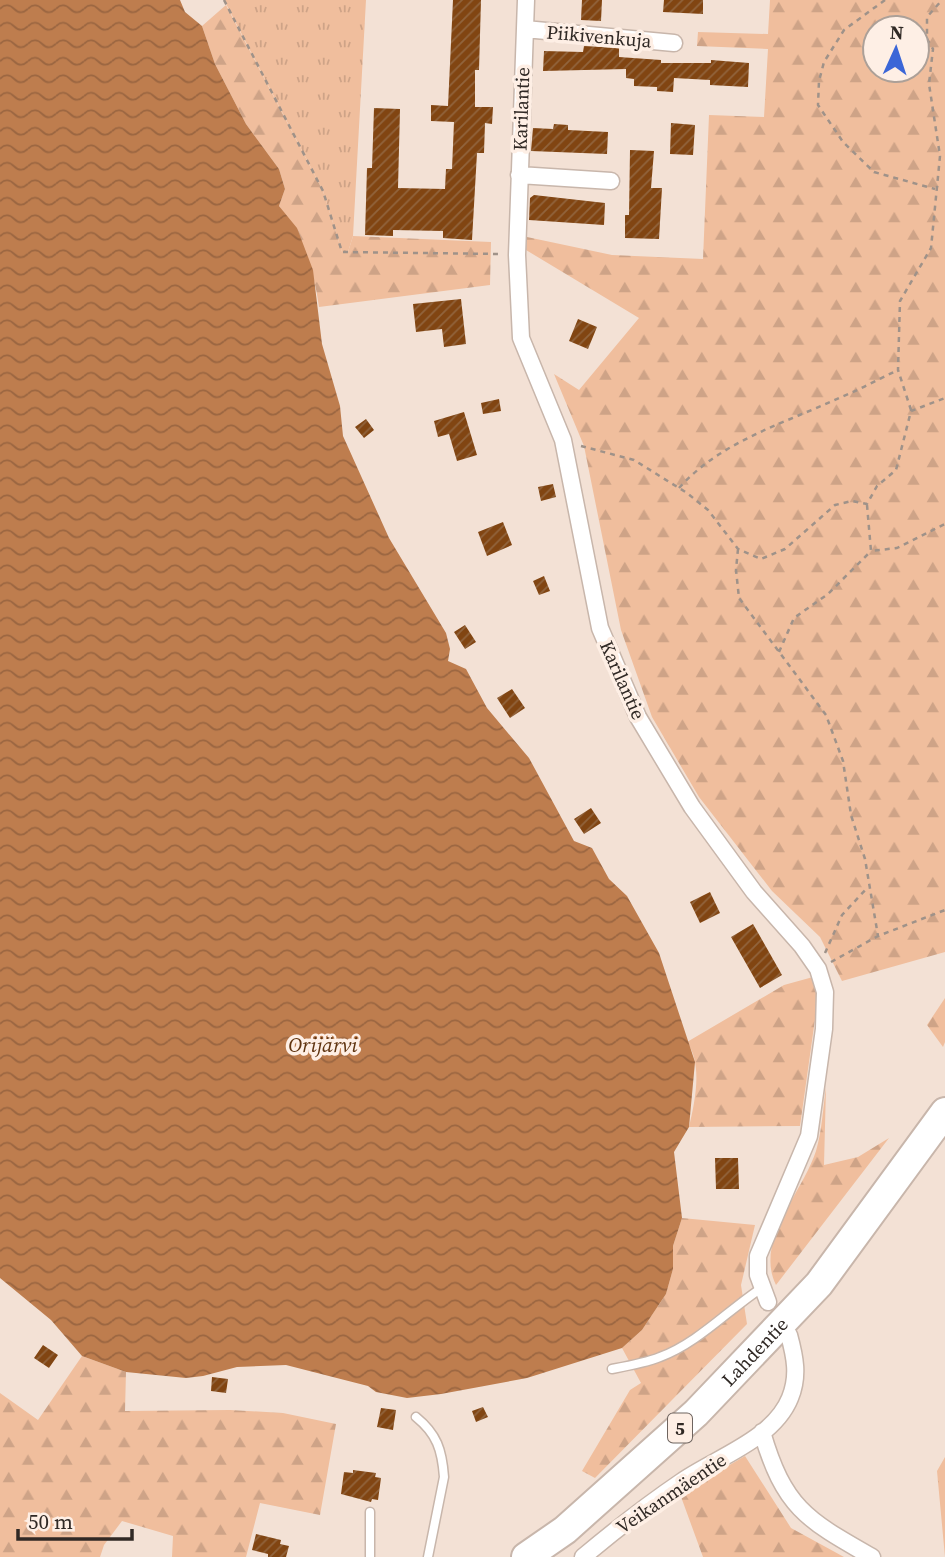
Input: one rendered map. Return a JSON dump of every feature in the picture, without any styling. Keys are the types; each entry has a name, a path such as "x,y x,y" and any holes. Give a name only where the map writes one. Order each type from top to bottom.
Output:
{"highway":[{"name":"Lahdentie","path":"526,1557 565,1530 696,1413 819,1284 945,1112"}],"street":[{"name":"Karilantie","path":"526,0 517,288 522,338 563,440 600,628 638,717 692,807 754,892 818,969 825,992 826,1008 809,1136 802,1159 762,1241 758,1266 765,1294"},
{"name":"Piikivenkuja","path":"525,29 674,43"},
{"path":"519,175 611,181"},
{"path":"789,1335 795,1360 792,1390 778,1417 762,1432 769,1458 800,1511 814,1524 872,1557"},
{"name":"Veikanmäentie","path":"583,1557 681,1481 762,1432"}],"lane":[{"path":"612,1369 660,1357 693,1339 732,1307 765,1294"},
{"path":"416,1417 433,1431 443,1464 444,1477 428,1557"},
{"path":"369,1557 370,1512"}],"path":[{"path":"224,0 323,191 342,252 501,254"},
{"path":"885,0 844,30 824,62 819,80 818,105 843,142 874,172 936,190"},
{"path":"871,551 867,504 877,486 896,470 911,411 898,370 900,301 932,248 940,156 929,84 933,49 927,39 927,17 942,0"},
{"path":"678,488 696,468 764,429 898,370"},
{"path":"911,411 945,398"},
{"path":"563,440 634,460 708,510 738,550 761,559 785,549 835,505 852,501 867,504"},
{"path":"779,652 794,618 828,594 871,551 897,548 945,524"},
{"path":"738,550 736,570 739,598 826,715 843,761 851,815 870,885 878,936"},
{"path":"818,969 842,915 870,885"},
{"path":"818,969 878,936 945,910"}],"green space":[{"path":"224,0 366,0 353,236 348,252 342,252 323,191"},
{"path":"770,0 945,0 945,952 842,981 820,937 772,891 699,797 652,717 621,630 584,446 554,374 579,390 639,318 526,250 527,237 612,255 703,259 709,115 764,117 768,49 697,46 698,32 768,34"},
{"path":"226,5 323,191 342,252 348,252 353,236 491,242 490,285 319,307 306,254 279,206 285,189 279,169 246,124 215,64 202,26"},
{"path":"813,977 818,998 800,1126 689,1127 696,1072 692,1051 687,1042 784,985"},
{"path":"945,998 945,1042 943,1047 927,1025"},
{"path":"826,1087 824,1165 858,1157 889,1138 776,1285 771,1268 771,1251 783,1217 816,1151"},
{"path":"682,1218 755,1225 741,1285 747,1324 595,1478 582,1471 630,1390 641,1383 622,1348 642,1330 666,1294 673,1269 673,1246"},
{"path":"82,1356 126,1372 125,1411 230,1410 283,1413 336,1424 320,1515 260,1503 246,1557 172,1557 173,1536 122,1521 104,1545 100,1557 0,1557 0,1393 38,1420"},
{"path":"745,1456 791,1528 844,1557 703,1557 680,1494"},
{"path":"945,1457 945,1557 937,1471"}],"water":[{"name":"Orijärvi","path":"0,0 180,0 185,12 202,26 215,64 246,124 279,169 285,189 279,206 297,228 313,270 322,344 340,406 343,436 389,538 446,633 450,649 448,661 466,669 487,708 529,758 574,841 592,848 609,879 627,896 659,953 695,1062 689,1127 674,1152 682,1218 673,1246 673,1269 666,1294 642,1330 622,1348 527,1378 407,1398 376,1392 368,1386 286,1365 237,1367 186,1378 126,1372 82,1356 51,1320 0,1278"}],"building":[{"path":"453,0 481,0 475,107 493,107 492,124 485,123 484,153 477,153 472,240 443,238 443,231 393,230 393,236 365,235 367,168 372,168 374,108 400,109 398,188 445,189 446,169 452,169 454,122 431,121 431,105 448,106"},
{"path":"582,0 602,0 601,21 581,20"},
{"path":"664,0 703,0 703,14 663,12"},
{"path":"584,46 619,48 619,57 661,60 661,63 711,63 711,60 749,63 748,87 710,85 710,80 674,78 673,92 657,91 657,87 634,86 634,79 626,78 626,69 543,71 544,51 583,52"},
{"path":"671,123 695,125 693,155 670,154"},
{"path":"554,124 568,125 568,130 608,132 607,154 531,151 533,128 553,129"},
{"path":"630,150 654,151 651,188 662,188 659,239 625,238 625,215 629,215"},
{"path":"534,195 605,203 604,225 529,220 530,198"},
{"path":"461,299 466,344 444,347 442,329 416,332 413,304"},
{"path":"578,319 597,327 588,349 569,341"},
{"path":"499,399 501,411 483,414 481,403"},
{"path":"464,412 477,455 457,461 449,434 438,437 434,421"},
{"path":"366,419 374,430 364,438 355,427"},
{"path":"553,484 556,497 541,501 538,487"},
{"path":"503,522 512,545 487,556 478,532"},
{"path":"544,576 550,591 539,595 533,581"},
{"path":"465,625 476,642 465,649 454,632"},
{"path":"512,689 525,708 510,718 497,698"},
{"path":"591,808 601,823 584,834 574,819"},
{"path":"710,892 720,913 700,923 690,902"},
{"path":"753,924 782,975 760,988 731,937"},
{"path":"715,1158 738,1158 739,1189 716,1189"},
{"path":"43,1345 58,1355 49,1368 34,1358"},
{"path":"212,1377 228,1379 226,1393 211,1391"},
{"path":"483,1407 488,1417 476,1422 472,1411"},
{"path":"381,1408 396,1410 393,1430 377,1427"},
{"path":"353,1470 376,1473 375,1477 381,1478 378,1500 372,1499 371,1502 341,1494 344,1472 353,1473"},
{"path":"256,1534 281,1540 280,1544 289,1546 286,1557 268,1557 268,1554 252,1550"}]}
